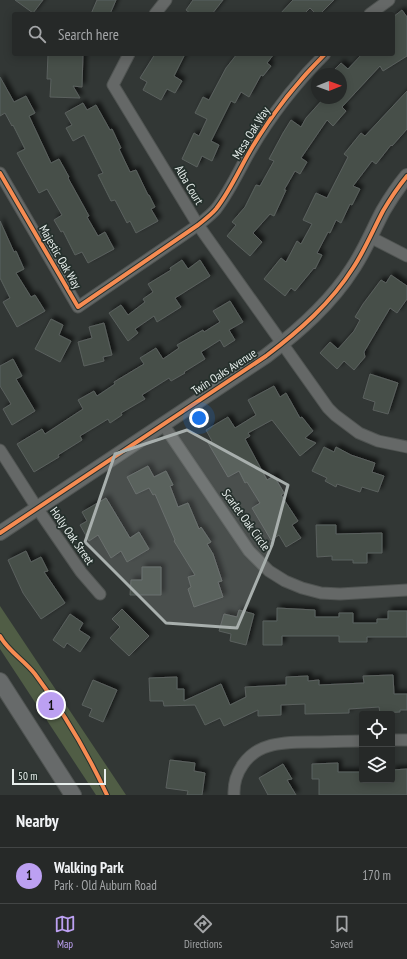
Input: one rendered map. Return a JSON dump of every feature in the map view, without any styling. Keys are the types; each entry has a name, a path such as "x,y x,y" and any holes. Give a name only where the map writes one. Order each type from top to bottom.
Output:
{"main road":[{"path":"0,681 73,795"}],"street":[{"path":"157,12 166,0"},
{"path":"373,12 389,0"},
{"name":"Alba Court","path":"128,56 113,85 198,225 282,344"},
{"name":"Mesa Oak Way","path":"198,225 216,209 227,194 250,151 268,122 288,95 323,56"},
{"name":"Majestic Oak Way","path":"0,173 78,308 198,225"},
{"name":"Twin Oaks Avenue","path":"0,533 266,356 310,321 329,301 354,268 384,210 407,176"},
{"path":"370,237 407,256"},
{"path":"282,344 322,400 335,415 359,433 378,441 407,447"},
{"name":"Scarlet Oak Circle","path":"163,424 249,551 269,571 291,584 321,593 340,594 407,590"},
{"name":"Holly Oak Street","path":"0,450 37,508 81,572 100,594"},
{"path":"395,740 407,740"},
{"path":"234,795 236,777 240,766 252,755 268,746 288,742 359,741"}],"highlighted area":[{"path":"187,430 288,485 272,545 237,628 166,623 85,542 115,454"}],"green space":[{"path":"0,606 126,795 96,795 0,649"}],"building":[{"path":"15,0 43,0 34,12"},
{"path":"97,0 116,0 111,12 92,12"},
{"path":"193,0 223,0 214,12 188,12 186,10"},
{"path":"293,0 334,0 322,12 314,12 310,8 306,12 282,12"},
{"path":"402,10 407,17 407,56 383,71 380,66 347,102 347,68 348,69 360,56 395,56 395,15"},
{"path":"48,56 83,56 82,87 73,86 80,98 50,97 51,79 47,79"},
{"path":"154,56 184,56 174,76 182,81 175,93 167,89 161,100 143,90 147,82 140,78"},
{"path":"235,56 272,56 267,63 271,66 263,76 261,75 249,97 241,92 235,103 231,101 211,141 219,145 212,161 202,156 197,167 182,159 194,133 199,136 207,119 195,113 203,97 209,100 226,68"},
{"path":"341,63 347,68 336,68"},
{"path":"0,77 14,102 26,96 35,113 29,116 51,163 59,159 89,216 87,217 98,236 105,232 114,249 88,263 82,252 75,255 63,231 61,232 54,220 62,215 47,189 39,193 17,153 25,149 13,125 12,126 5,113 0,116"},
{"path":"407,91 407,129 392,146 391,145 376,164 372,161 353,186 360,189 352,205 350,204 341,223 336,220 330,233 328,232 317,253 322,255 315,269 314,268 295,291 291,288 285,296 264,279 281,258 286,262 297,241 301,244 312,224 303,220 316,193 327,198 348,157 344,154 361,133 365,136"},
{"path":"83,103 87,110 96,105 110,130 112,129 121,148 119,149 130,172 136,170 155,207 151,209 158,221 136,233 130,221 127,223 115,200 111,201 98,175 103,173 84,135 73,141 66,128 72,125 65,113"},
{"path":"319,104 345,104 342,107 346,111 333,126 327,120 301,158 307,162 300,174 295,171 284,190 286,190 274,216 270,214 253,233 262,242 250,256 227,236 236,225 232,222 245,207 256,185 260,186 274,161 269,159 291,120 301,127 306,118"},
{"path":"0,221 14,252 16,251 24,269 16,273 31,297 35,295 45,311 17,327 3,302 10,298 0,278"},
{"path":"182,260 188,269 200,260 210,276 175,298 181,307 157,322 154,316 135,329 138,333 128,341 109,313 121,305 128,315 145,302 143,299 153,292 148,284 171,270 170,268"},
{"path":"391,275 407,286 407,299 397,313 390,308 364,352 365,357 354,370 344,361 337,369 320,353 330,342 338,349 354,331 360,320 355,317 363,304 381,280 386,283"},
{"path":"230,301 243,322 229,330 235,340 224,347 220,340 201,352 205,359 171,381 169,378 142,395 145,399 121,413 122,415 110,423 108,419 80,436 82,440 58,455 59,457 34,472 17,444 42,429 45,434 83,409 78,400 94,391 97,396 115,384 114,382 144,364 140,358 156,348 163,359 179,348 177,345 203,330 204,332 220,322 213,311"},
{"path":"51,319 63,325 59,335 71,341 60,362 35,349"},
{"path":"104,323 112,355 103,357 104,361 84,366 78,342 92,338 89,327"},
{"path":"13,359 22,376 16,379 35,411 12,425 3,409 11,404 0,386 0,366"},
{"path":"370,374 398,383 388,414 373,410 375,402 363,398"},
{"path":"274,386 280,397 286,393 300,418 302,417 313,431 305,438 316,443 300,456 272,420 248,433 250,436 245,439 267,480 274,476 284,493 281,495 298,521 292,525 301,538 286,547 279,535 271,540 252,508 260,503 247,482 245,483 239,471 228,477 208,443 212,441 206,430 228,417 235,428 256,415 248,400"},
{"path":"324,447 334,452 336,447 351,455 375,463 372,472 384,476 378,492 362,487 360,492 337,484 336,487 325,481 327,478 312,471"},
{"path":"148,466 154,477 166,471 173,485 170,486 178,507 188,503 199,529 201,527 211,542 207,544 213,554 222,581 218,582 223,597 194,607 188,589 191,587 188,577 195,575 174,541 175,540 155,494 153,495 149,488 136,494 127,477"},
{"path":"106,498 130,538 139,532 149,549 127,562 121,551 111,558 98,535 89,541 80,525 87,521 82,512"},
{"path":"316,525 336,525 336,534 382,533 382,553 367,553 367,563 353,563 353,560 332,560 332,556 317,557"},
{"path":"26,551 31,562 41,557 48,571 44,572 65,603 41,619 23,593 8,560"},
{"path":"142,567 161,567 161,595 130,595 131,580 142,580"},
{"path":"277,608 315,610 315,617 339,617 339,613 353,613 353,623 377,623 377,619 388,619 388,611 407,611 407,637 367,637 367,642 339,642 339,636 282,636 282,645 263,645 263,621 277,621"},
{"path":"122,609 149,636 129,656 110,638 120,627 112,619"},
{"path":"239,610 254,614 246,645 230,641 231,634 219,631 224,614 237,617"},
{"path":"70,614 83,623 79,630 90,637 80,652 67,643 64,648 53,640"},
{"path":"393,675 394,694 407,694 407,710 400,710 400,712 395,712 395,711 380,711 379,707 349,709 349,713 305,714 305,704 281,705 281,715 258,716 258,710 224,726 220,718 205,725 195,705 164,706 163,701 150,701 149,678 177,677 177,689 184,689 184,701 221,684 230,705 246,697 245,687 286,685 286,677 308,676 308,681 319,680 319,685 364,683 363,676"},
{"path":"93,680 117,690 103,722 89,716 92,709 82,705"},
{"path":"170,760 195,763 194,771 205,773 202,795 187,795 188,791 166,788"},
{"path":"338,763 338,772 359,772 359,783 395,783 395,770 407,769 407,795 319,795 319,779 312,779 312,764"},
{"path":"283,764 292,779 287,780 296,795 268,795 259,778"}],"cycle path":[{"path":"0,173 78,307 198,225 214,211 226,195 250,151 275,112 304,76 323,56"},
{"path":"0,533 266,356 314,316 335,293 353,268 379,218 407,176"},
{"path":"0,636 7,646 35,674 55,702 83,748 107,795"}],"place":[{"name":"Walking Park","path":"51,705"}]}
